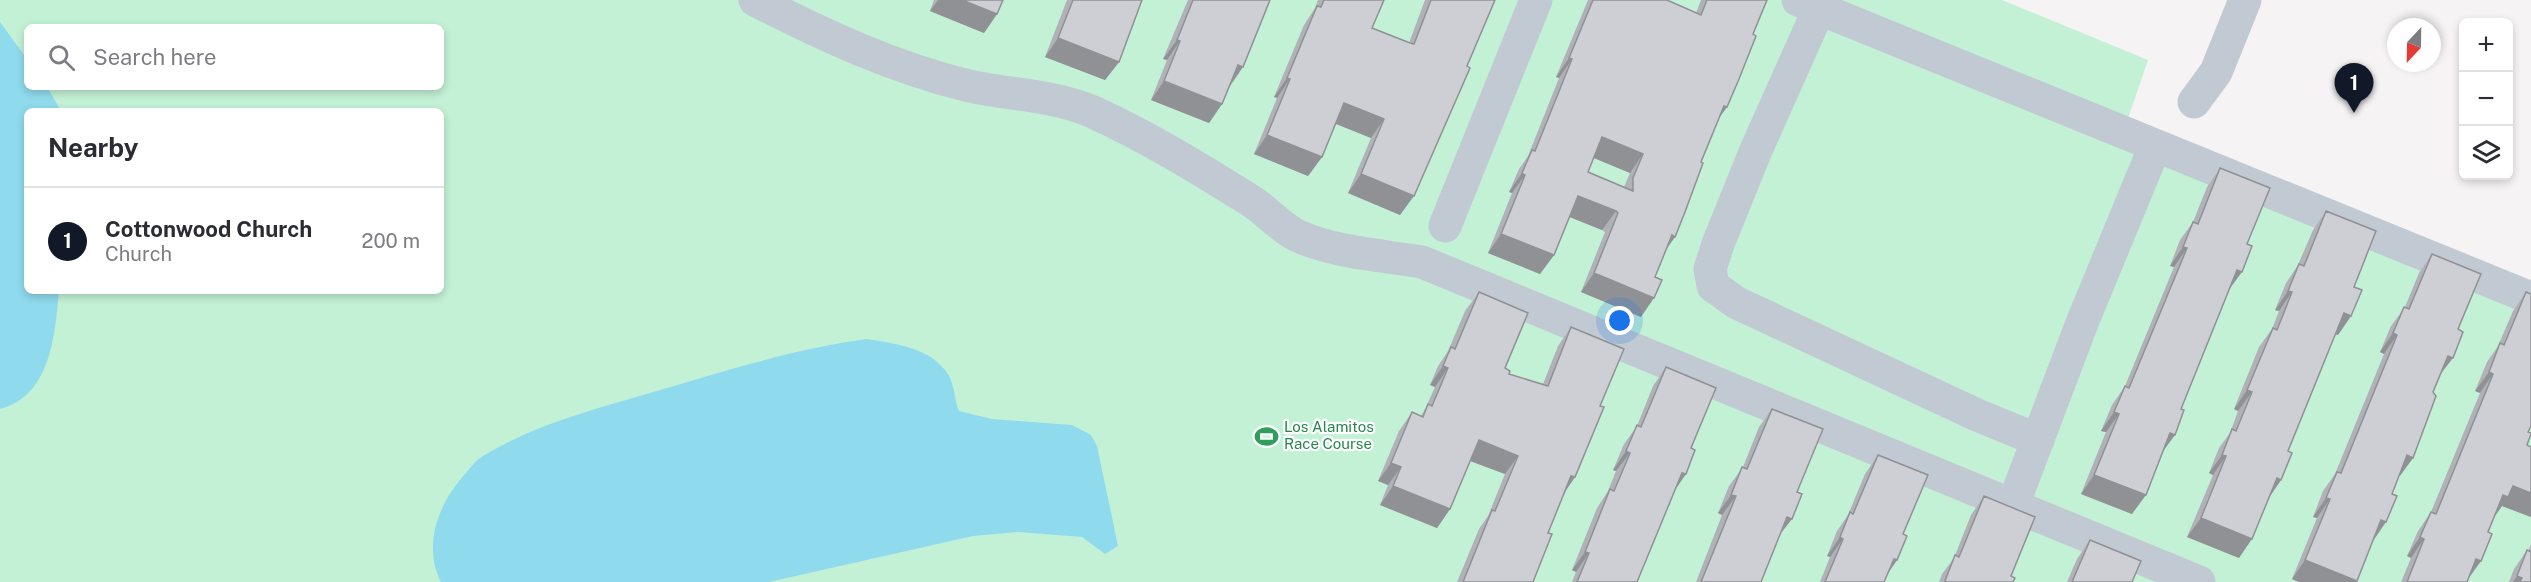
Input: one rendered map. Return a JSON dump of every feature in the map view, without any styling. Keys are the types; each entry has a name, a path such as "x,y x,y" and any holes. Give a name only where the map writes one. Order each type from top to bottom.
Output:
{"street":[{"path":"755,0 817,32 917,72 970,86 1066,102 1091,111 1199,169 1260,207 1296,235 1327,246 1422,262 2199,582"},
{"path":"1445,226 1536,0"},
{"path":"2194,102 2216,72 2245,0"},
{"path":"2038,440 1977,415 1748,308 1713,286 1710,269 1718,244 1756,150 1809,4 2531,298"},
{"path":"2013,506 2155,146"}],"green space":[{"name":"Los Alamitos Race Course","path":"0,0 2002,0 2148,60 2126,124 2531,288 2531,582 0,582"}],"water":[{"path":"0,22 24,55 24,90 49,90 59,108 24,108 24,294 59,294 52,344 40,377 30,391 17,402 0,409"},
{"path":"867,339 912,348 941,365 952,383 959,411 992,419 1072,425 1091,435 1097,446 1118,546 1105,554 1082,537 1018,532 973,536 769,582 441,582 433,554 433,539 441,511 456,485 474,464 500,446 563,419 703,377 785,355"}],"building":[{"path":"962,0 1003,0 997,14"},
{"path":"1073,0 1142,0 1119,62 1058,38"},
{"path":"1193,0 1270,0 1243,67 1238,65 1222,104 1164,81"},
{"path":"1324,0 1384,0 1372,28 1414,44 1431,0 1495,0 1467,66 1470,68 1414,196 1361,174 1384,119 1344,103 1322,157 1267,135 1290,79 1287,78 1317,6 1321,7"},
{"path":"1593,0 1667,0 1701,15 1707,0 1767,0 1753,34 1756,36 1739,79 1727,107 1724,106 1701,162 1703,163 1675,237 1672,235 1655,277 1662,280 1654,298 1594,273 1618,213 1616,211 1578,196 1554,255 1501,234 1525,175 1522,173 1532,150 1535,151 1572,59 1569,58","holes":["1602,137 1643,154 1633,178 1633,191 1588,172"]},
{"path":"2220,168 2270,188 2247,244 2252,246 2242,272 2237,270 2181,409 2184,410 2175,435 2170,433 2146,495 2094,475 2119,414 2114,412 2125,386 2129,388 2187,248 2183,247 2193,222 2198,224"},
{"path":"2326,211 2376,231 2354,287 2362,290 2351,316 2344,313 2288,451 2292,453 2281,480 2277,478 2252,539 2201,518 2226,456 2222,455 2232,429 2236,431 2252,392 2247,390 2273,328 2277,330 2292,292 2288,291 2299,264 2304,266"},
{"path":"2432,254 2481,274 2458,329 2463,332 2453,358 2448,356 2433,392 2436,396 2413,458 2407,455 2392,494 2397,496 2386,522 2381,520 2357,581 2305,560 2330,499 2326,498 2337,472 2341,473 2397,335 2393,333 2404,307 2409,309"},
{"path":"1479,292 1528,313 1505,368 1510,371 1509,374 1548,386 1571,327 1624,349 1600,406 1604,407 1575,477 1571,476 1548,533 1552,534 1533,582 1463,582 1492,510 1495,511 1518,456 1479,440 1450,509 1393,486 1401,467 1391,463 1412,412 1423,417 1428,404 1432,406 1448,368 1443,366 1451,347 1455,349"},
{"path":"2526,292 2531,294 2531,426 2528,432 2531,434 2527,445 2531,447 2531,493 2513,486 2508,497 2503,495 2488,532 2492,534 2481,561 2476,559 2467,582 2407,582 2424,539 2420,537 2431,512 2436,514 2493,374 2489,372 2500,343 2504,345"},
{"path":"1666,367 1716,388 1691,448 1695,450 1686,474 1682,473 1637,582 1577,582 1589,553 1585,552 1610,489 1614,491 1630,453 1626,451 1637,425 1641,427"},
{"path":"1772,409 1823,429 1797,492 1802,494 1792,519 1787,517 1761,582 1701,582 1736,496 1731,495 1742,467 1747,469"},
{"path":"1878,455 1928,475 1903,534 1907,536 1897,560 1894,559 1884,582 1825,582 1843,539 1840,537 1850,512 1853,514"},
{"path":"1984,496 2035,517 2011,576 2015,578 2013,582 1947,582 1945,581 1955,555 1959,557"},
{"path":"2090,540 2141,561 2132,582 2072,582"},
{"path":"2527,550 2531,552 2531,582 2520,582 2522,578 2517,576"}],"place":[{"name":"Cottonwood Church","path":"2354,113"},
{"name":"Los Alamitos Race Course","path":"1266,436"}]}
